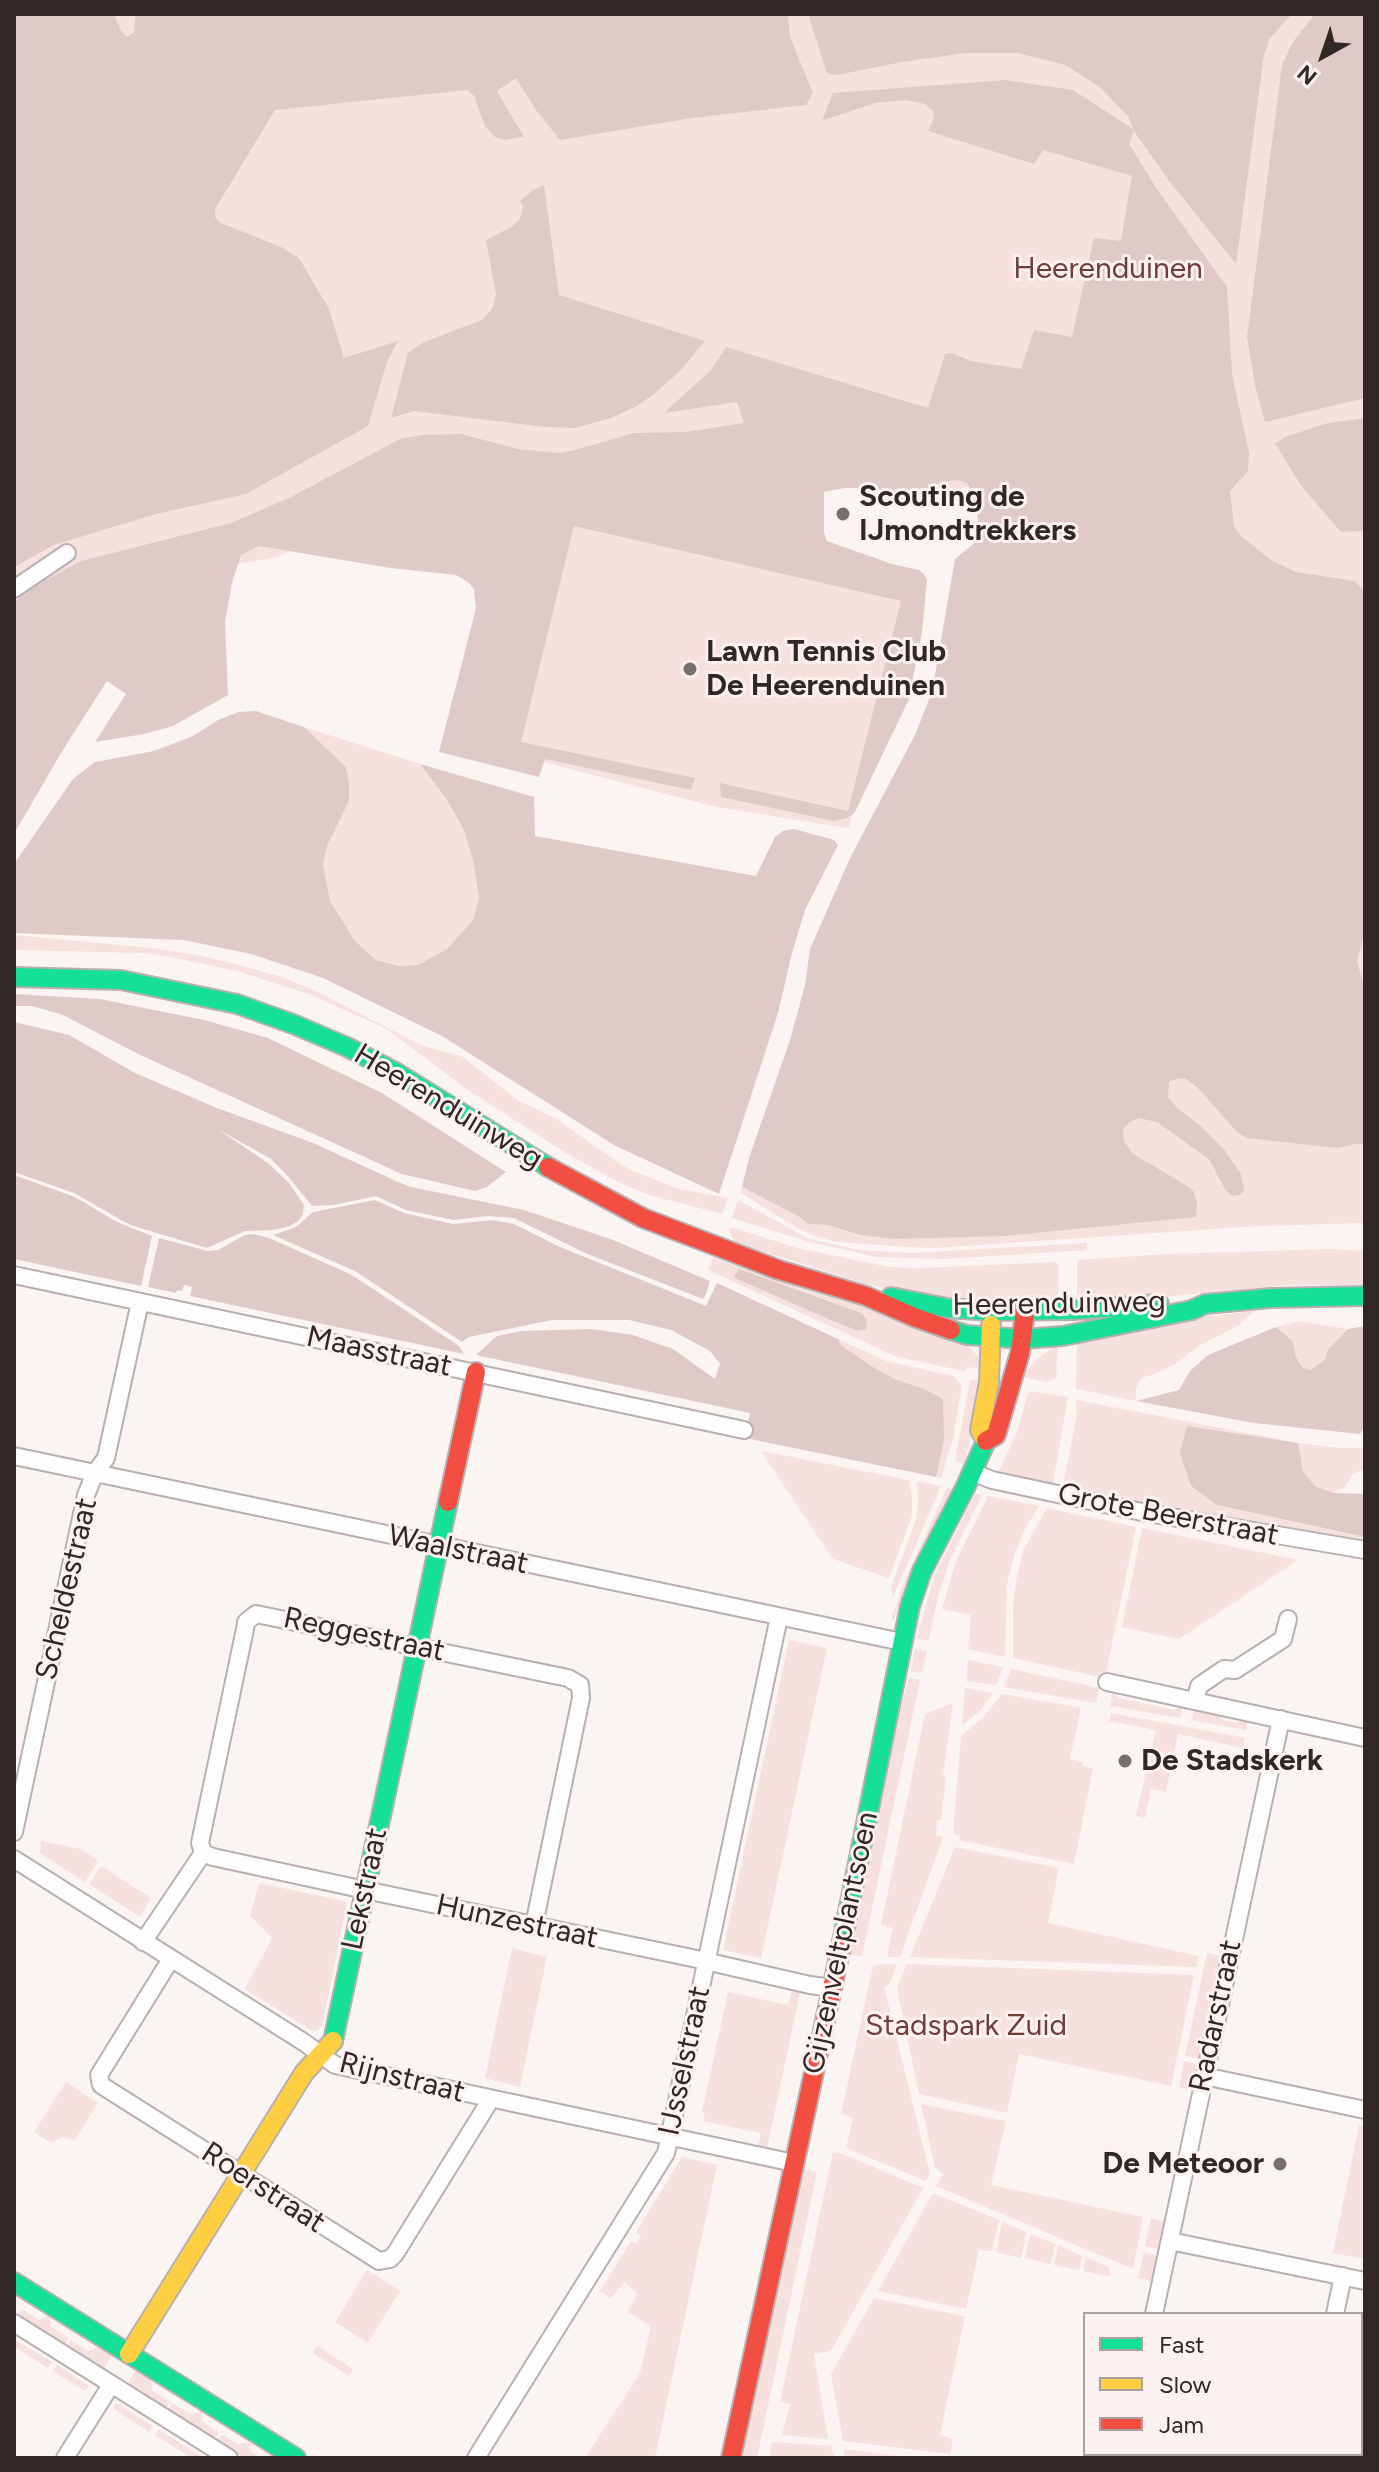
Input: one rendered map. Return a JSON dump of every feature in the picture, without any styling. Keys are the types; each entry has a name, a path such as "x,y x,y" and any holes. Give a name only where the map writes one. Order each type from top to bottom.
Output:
{"street":[{"path":"14,589 67,553"},
{"name":"Heerenduinweg","path":"14,977 121,980 237,1004 293,1024 397,1073 566,1178 643,1218 779,1270 866,1296 967,1335 1023,1339 1063,1336 1192,1310 1205,1304 1271,1298 1365,1296"},
{"name":"Maasstraat","path":"14,1275 744,1430"},
{"name":"Heerenduinweg","path":"866,1296 881,1295 947,1308 991,1311 1093,1309 1192,1300 1205,1304"},
{"name":"Scheldestraat","path":"14,1832 86,1495 95,1473 106,1458 140,1302"},
{"name":"Gijzenveltplantsoen","path":"986,1441 980,1430 989,1382 991,1311"},
{"name":"Gijzenveltplantsoen","path":"731,2458 868,1820 910,1606 922,1571 986,1441 996,1435 1023,1339 1025,1311"},
{"name":"Lekstraat","path":"129,2354 304,2073 333,2043 476,1372"},
{"name":"Waalstraat","path":"14,1456 902,1642"},
{"name":"Grote Beerstraat","path":"972,1472 992,1480 1142,1512 1365,1550"},
{"name":"Reggestraat","path":"143,1942 203,1853 200,1843 245,1629 250,1617 263,1614 568,1678 580,1685 581,1698 534,1925"},
{"name":"IJsselstraat","path":"476,2458 666,2153 779,1617"},
{"path":"1195,1701 1199,1686 1224,1669 1235,1670 1283,1639 1288,1619"},
{"path":"1107,1682 1365,1738"},
{"name":"Radarstraat","path":"1154,2312 1281,1719"},
{"name":"Hunzestraat","path":"203,1853 832,1988"},
{"name":"Rijnstraat","path":"14,1859 335,2065 794,2163"},
{"name":"Roerstraat","path":"171,1959 99,2075 101,2085 379,2261 385,2261 395,2254 491,2099"},
{"path":"1204,2076 1365,2110"},
{"path":"1170,2241 1365,2281"},
{"path":"1335,2312 1343,2276"},
{"path":"14,2282 296,2458"},
{"path":"14,2323 229,2458"},
{"path":"65,2458 111,2385"}],"green space":[{"name":"Heerenduinen","path":"14,14 1365,14 1365,1223 1259,1226 934,1248 908,1247 838,1242 814,1236 741,1193 742,1187 808,1224 829,1225 991,507 975,486 964,487 947,497 929,502 899,501 856,481 326,529 278,557 188,573 14,677"},
{"path":"14,14 114,14 127,37 134,32 136,14 788,14 790,37 813,93 806,105 692,118 560,140 516,78 497,91 524,137 504,140 495,137 485,126 474,96 468,90 275,110 215,209 215,217 221,223 281,247 299,258 329,309 344,358 398,341 387,362 368,426 246,494 156,514 54,545 14,567"},
{"path":"808,14 1292,14 1270,38 1264,55 1236,264 1170,182 1134,131 1129,144 1227,287 1232,374 1249,453 1248,471 1230,491 1234,526 1241,536 1271,560 1296,572 1355,581 1365,593 1365,930 1357,961 1365,990 1365,1144 1338,1148 1247,1138 1237,1132 1199,1089 1185,1078 1169,1082 1168,1097 1223,1148 1241,1174 1244,1190 1240,1195 1233,1196 1226,1191 1209,1159 1157,1122 1139,1118 1129,1122 1123,1130 1124,1141 1133,1154 1194,1192 1196,1217 1004,1236 895,1239 860,1235 829,1225 808,1224 742,1187 790,1040 805,985 810,949 851,856 915,735 932,692 955,559 981,534 972,492 967,483 958,480 942,482 919,492 904,505 889,494 868,488 824,492 824,532 827,541 919,570 927,580 922,632 909,699 855,812 847,818 834,821 721,797 720,783 848,811 901,601 574,526 521,742 695,778 691,790 545,759 539,777 439,752 476,608 474,589 468,582 456,575 391,568 259,546 241,555 232,583 225,622 228,695 173,726 95,742 126,694 107,681 14,834 14,602 38,584 81,561 231,523 291,497 400,439 461,434 518,449 559,453 634,433 686,432 744,423 737,402 664,413 711,370 726,347 928,408 945,354 1021,369 1034,330 1072,337 1094,238 1121,241 1132,176 1043,150 1034,164 928,131 934,118 933,111 925,104 905,100 875,103 822,121 833,93 1005,80 1073,90 1133,129 1129,117 1100,87 1065,65 1018,53 966,53 837,75 827,73"},
{"path":"1315,14 1365,14 1365,398 1265,422 1247,337 1282,65 1293,42"},
{"path":"544,185 559,295 705,341 680,371 637,406 611,418 575,428 414,411 391,418 408,353 424,342 482,320 492,309 496,295 486,240 513,226 520,219 523,206 520,201"},
{"path":"1365,418 1365,531 1341,532 1303,488 1275,444 1285,437 1328,423"},
{"name":"Lawn Tennis Club De Heerenduinen","path":"525,514 908,595 849,828 716,807 474,744"},
{"path":"256,711 304,727 346,767 349,801 327,846 323,865 330,901 355,941 376,960 400,966 418,965 447,949 473,920 479,899 473,860 463,828 420,764 534,797 535,836 756,876 775,837 783,831 794,829 834,840 838,845 805,910 778,1013 719,1194 614,1145 442,1036 323,978 251,954 184,940 14,933 14,864 73,779 95,762 154,751 193,736 218,720 239,712"},
{"path":"304,727 420,764 445,797 463,828 473,860 479,899 473,920 447,949 418,965 400,966 376,960 355,941 330,902 323,865 327,846 349,801 346,767"},
{"path":"14,935 185,953 282,977 421,1045 463,1057 519,1101 557,1119 631,1170 679,1189 728,1198 722,1214 649,1195 616,1181 564,1152 465,1088 387,1029 309,994 237,971 146,953 14,950"},
{"path":"14,994 100,999 204,1020 268,1038 382,1093 506,1172 487,1187 475,1191 402,1174 138,1054 63,1015 32,1006 14,1006"},
{"path":"14,1022 69,1035 135,1073 217,1108 313,1143 411,1187 524,1210 613,1240 710,1281 706,1294 703,1299 585,1253 514,1218 488,1216 454,1220 406,1210 376,1196 334,1205 312,1206 271,1159 219,1130 268,1163 289,1183 304,1205 299,1220 274,1230 245,1231 207,1248 130,1225 74,1193 14,1172"},
{"path":"14,1175 75,1197 117,1222 152,1236 141,1286 14,1259"},
{"path":"375,1200 404,1213 453,1224 493,1220 514,1224 560,1247 706,1306 717,1283 838,1339 842,1346 873,1367 943,1399 944,1441 936,1477 745,1438 750,1413 476,1355 497,1336 522,1331 592,1329 633,1335 673,1349 715,1379 720,1364 710,1351 671,1330 629,1320 552,1320 469,1337 462,1342 355,1271 273,1235 296,1227 313,1212"},
{"path":"738,1200 807,1238 858,1250 912,1253 1087,1243 1087,1250 943,1259 877,1257 806,1241 732,1218"},
{"path":"731,1227 797,1248 889,1267 1056,1262 1059,1266 1058,1305 923,1298 863,1283 735,1243 729,1231"},
{"path":"254,1234 352,1275 459,1346 464,1354 190,1296 192,1287 184,1285 182,1291 177,1290 176,1293 148,1287 159,1238 208,1251 218,1250 245,1235"},
{"path":"1333,1249 1365,1251 1365,1285 1291,1285 1077,1305 1077,1260"},
{"path":"713,1258 808,1291 884,1312 968,1345 978,1357 981,1369 968,1367 964,1371 897,1357 708,1270","holes":["739,1269 790,1288 858,1331 737,1279"]},
{"path":"739,1269 861,1313 867,1320 866,1329 858,1331 737,1279 734,1277"},
{"path":"1254,1311 1238,1326 1200,1345 1177,1363 1141,1378 1136,1389 1136,1401 1076,1389 1077,1340 1160,1322"},
{"path":"1300,1321 1348,1329 1328,1349 1325,1359 1311,1370 1302,1367 1293,1341 1276,1327"},
{"path":"1365,1326 1365,1425 1360,1434 1254,1423 1136,1401 1179,1390 1190,1371 1208,1355 1276,1327 1293,1341 1302,1367 1311,1370 1325,1359 1328,1349 1348,1329"},
{"path":"838,1339 886,1361 953,1376 962,1385 953,1439 941,1478 936,1477 944,1441 924,1389 873,1367 842,1346"},
{"path":"1058,1344 1056,1378 1047,1382 1024,1377 1038,1358"},
{"path":"972,1379 982,1381 964,1464 955,1461"},
{"path":"1031,1391 1068,1397 1053,1483 999,1472"},
{"path":"1076,1400 1298,1443 1365,1448 1365,1469 1353,1474 1345,1487 1333,1493 1323,1491 1309,1481 1303,1471 1297,1443 1284,1442 1191,1486 1217,1505 1365,1537 1365,1543 1323,1534 1279,1530 1063,1485 1077,1414"},
{"path":"1187,1426 1298,1443 1303,1471 1315,1486 1333,1493 1365,1494 1365,1537 1217,1505 1191,1486 1180,1453"},
{"path":"761,1451 909,1480 912,1516 889,1578 833,1559"},
{"path":"917,1481 941,1486 893,1597 891,1587 916,1520"},
{"path":"947,1488 954,1489 904,1588 894,1620 891,1619 905,1580"},
{"path":"975,1494 982,1495 950,1559 928,1641 917,1638 935,1574"},
{"path":"988,1496 1039,1506 1015,1552 1007,1584 1005,1657 968,1649 971,1615 942,1609 956,1561"},
{"path":"1047,1508 1136,1527 1106,1673 1101,1672 1100,1677 1013,1658 1013,1602 1017,1577 1023,1551"},
{"path":"1142,1528 1298,1560 1179,1639 1122,1627"},
{"path":"789,1640 827,1648 761,1958 723,1950"},
{"path":"915,1649 927,1651 922,1673 911,1671"},
{"path":"968,1660 1003,1667 996,1685 966,1681"},
{"path":"1011,1669 1099,1688 1096,1703 1004,1687"},
{"path":"909,1678 920,1680 862,1956 848,1955 899,1714"},
{"path":"965,1688 993,1693 979,1712 962,1725"},
{"path":"1113,1691 1119,1698 1174,1710 1183,1706 1180,1718 1110,1706"},
{"path":"1002,1694 1081,1708 1070,1759 1093,1768 1074,1864 959,1840 960,1836 953,1833 961,1736 982,1719"},
{"name":"Stadspark Zuid","path":"953,1703 943,1776 946,1776 941,1820 937,1820 936,1835 943,1837 900,1957 887,1957 893,1928 881,1925 925,1714"},
{"path":"1194,1708 1218,1713 1222,1720 1237,1723 1248,1720 1246,1730 1192,1720"},
{"path":"1111,1713 1245,1738 1243,1748 1178,1734 1166,1792 1151,1789 1145,1818 1136,1816 1156,1730 1109,1721"},
{"path":"41,1841 81,1849 98,1861 85,1882 40,1853"},
{"name":"Stadspark Zuid","path":"955,1847 1059,1868 1048,1923 1199,1956 1196,1967 910,1957"},
{"path":"101,1866 151,1898 140,1917 89,1884"},
{"path":"259,1883 347,1904 322,2025 317,2031 312,2031 245,1989 272,1938 250,1916"},
{"path":"512,1948 547,1957 520,2087 485,2078"},
{"path":"1207,1953 1221,1956 1199,2059 1185,2056"},
{"name":"Stadspark Zuid","path":"897,1964 889,1985 884,1987 930,2174 926,2181 846,2148 853,2118 841,2114 873,1966"},
{"name":"Stadspark Zuid","path":"907,1964 1194,1975 1171,2086 1019,2054 1007,2113 919,2094 897,1988"},
{"path":"792,1991 800,1992 767,2149 758,2147 761,2133 703,2121 705,2114 702,2112 728,1992 788,2005"},
{"path":"1184,2061 1198,2065 1193,2090 1179,2087"},
{"path":"66,2082 98,2103 75,2140 62,2137 51,2143 34,2132"},
{"name":"Stadspark Zuid","path":"921,2104 1006,2121 991,2185 1143,2217 1133,2269 936,2186 943,2174 935,2168"},
{"path":"1359,2125 1365,2126 1365,2259 1333,2253"},
{"path":"833,2152 923,2188 831,2351 814,2354 828,2439 782,2435 790,2404 780,2402"},
{"path":"682,2157 717,2165 655,2458 585,2458 640,2373 651,2326 628,2312 637,2294 625,2282 611,2298 600,2291 631,2241 636,2243 641,2236 636,2232"},
{"path":"803,2169 817,2172 757,2458 742,2458"},
{"path":"933,2193 999,2220 992,2251 979,2250 966,2309 878,2291"},
{"path":"1151,2218 1165,2222 1159,2249 1145,2246"},
{"path":"1002,2222 1027,2232 1021,2258 996,2252"},
{"path":"1030,2234 1055,2244 1051,2264 1025,2258"},
{"path":"1058,2245 1082,2256 1079,2270 1054,2265"},
{"path":"1144,2253 1158,2256 1152,2281 1138,2278"},
{"path":"1086,2257 1110,2268 1109,2276 1083,2271"},
{"path":"367,2270 400,2291 368,2343 335,2322"},
{"path":"874,2298 965,2316 940,2435 953,2439 950,2454 843,2441 831,2374"},
{"path":"22,2309 39,2320 48,2316 51,2327 69,2338 63,2347 16,2318"},
{"path":"14,2339 52,2362 48,2368 14,2347"},
{"path":"71,2340 88,2351 99,2347 112,2355 102,2372 66,2349"},
{"path":"317,2346 353,2369 349,2376 313,2353"},
{"path":"57,2365 89,2386 85,2391 53,2371"},
{"path":"136,2370 151,2379 152,2391 170,2402 164,2411 126,2387"},
{"path":"116,2403 153,2426 149,2432 113,2408"},
{"path":"172,2403 190,2414 201,2412 202,2421 219,2433 213,2442 167,2412"},
{"path":"158,2429 202,2458 192,2458 155,2435"},
{"path":"222,2434 239,2445 250,2443 251,2452 259,2458 240,2458 216,2443"},
{"path":"772,2442 831,2446 834,2458 769,2458"},
{"path":"844,2449 911,2458 845,2458"}],"traffic: fast":[{"path":"14,977 121,980 237,1004 347,1047 397,1073 548,1167"},
{"path":"951,1330 967,1335 1023,1339 1063,1336 1192,1310 1205,1304 1271,1298 1365,1296"},
{"path":"891,1297 947,1308 991,1311 1073,1310 1159,1304"},
{"path":"842,1942 910,1606 922,1571 986,1441"},
{"path":"333,2041 448,1502"},
{"path":"14,2282 296,2458"}],"traffic: slow":[{"path":"986,1441 980,1430 989,1382 991,1325"},
{"path":"129,2354 304,2073 333,2041"}],"traffic: jam":[{"path":"548,1167 643,1218 779,1270 866,1296 951,1330"},
{"path":"986,1441 996,1435 1020,1353 1025,1311"},
{"path":"448,1502 476,1372"},
{"path":"731,2458 842,1942"}],"place":[{"name":"Scouting de IJmondtrekkers","path":"843,514"},
{"name":"Lawn Tennis Club De Heerenduinen","path":"690,669"},
{"name":"De Stadskerk","path":"1125,1761"},
{"name":"De Meteoor","path":"1280,2164"}]}
